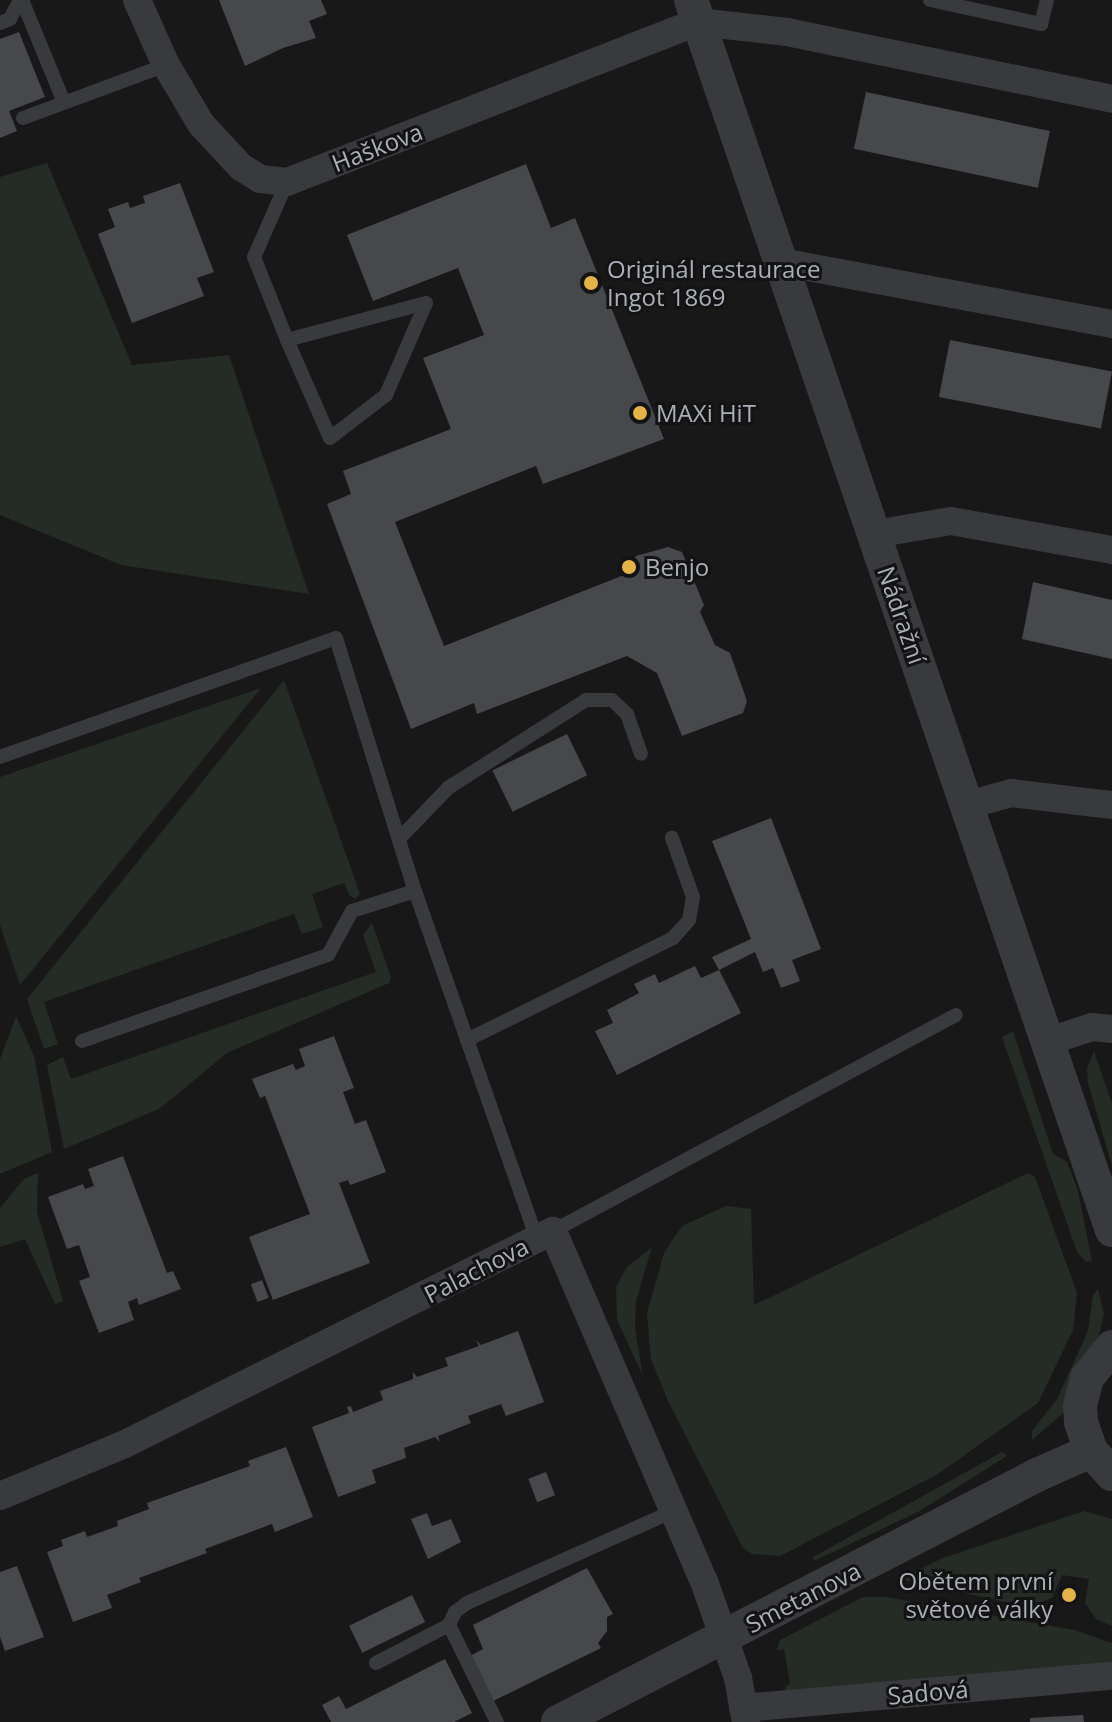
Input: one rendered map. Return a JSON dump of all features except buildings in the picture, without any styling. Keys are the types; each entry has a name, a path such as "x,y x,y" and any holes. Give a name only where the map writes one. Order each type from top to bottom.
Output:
{"street":[{"path":"137,0 166,65 201,124 241,167 260,179 287,182"},
{"path":"695,11 1112,99"},
{"name":"Haškova","path":"287,182 695,11"},
{"name":"Nádražní","path":"695,11 1112,1230"},
{"path":"781,262 1112,324"},
{"path":"875,534 951,521 1112,550"},
{"path":"968,805 1011,793 1112,805"},
{"path":"1049,1041 1092,1027 1112,1029"},
{"name":"Palachova","path":"0,1496 125,1444 545,1235 674,1511 724,1637 738,1678 745,1715"},
{"path":"1102,1462 1081,1422 1082,1392 1094,1365 1112,1347"},
{"name":"Smetanova","path":"558,1722 1037,1475 1102,1462"},
{"name":"Sadová","path":"745,1715 1112,1676"}],"lane":[{"path":"0,23 10,19 21,0"},
{"path":"21,0 63,100"},
{"path":"930,0 1041,24 1047,0"},
{"path":"23,118 63,100 166,65"},
{"path":"287,182 254,257 287,340 330,438 386,395 426,303 287,340"},
{"path":"0,757 336,638 415,891 467,1040 545,1235 956,1015"},
{"path":"399,839 448,788 586,700 612,700 627,714 641,754"},
{"path":"467,1040 673,938 689,920 693,897 672,838"},
{"path":"82,1041 328,955 352,911 415,891"},
{"path":"376,1663 449,1625 455,1612 467,1603 674,1511"},
{"path":"449,1625 497,1722"}],"shaded area":[{"path":"47,163 132,365 229,355 309,594 121,565 0,515 0,177"},
{"path":"284,680 360,894 355,899 349,895 344,883 312,894 323,927 302,934 294,914 44,1002 58,1044 44,1049 27,999"},
{"path":"261,688 20,985 0,925 0,777"},
{"path":"372,923 391,977 389,983 227,1053 159,1109 64,1149 47,1065 63,1057 71,1079 376,972 363,935"},
{"path":"16,1016 34,1056 52,1152 0,1174 0,1059"},
{"path":"1013,1031 1053,1154 1067,1162 1078,1191 1092,1261 1086,1262 1077,1252 1002,1037"},
{"path":"1094,1051 1112,1104 1112,1166 1088,1083 1087,1068"},
{"path":"38,1173 37,1212 63,1301 55,1304 25,1239 0,1247 0,1208 24,1179"},
{"path":"1028,1173 1035,1177 1077,1293 1073,1330 1038,1403 938,1474 780,1556 752,1554 743,1548 668,1401 651,1359 647,1313 664,1253 677,1233 684,1225 726,1206 751,1209 754,1305"},
{"path":"652,1247 636,1301 635,1328 643,1376 617,1320 616,1287 627,1267"},
{"path":"1098,1289 1104,1314 1098,1339 1062,1414 1032,1440 1032,1431 1057,1399 1088,1331 1093,1295"},
{"path":"1002,1452 1007,1456 918,1512 814,1561 813,1557"},
{"path":"1084,1511 1112,1519 1112,1626 1096,1619 1085,1603 1089,1579 1062,1575 1052,1598 1028,1607 899,1579 943,1558"},
{"path":"863,1597 886,1597 1074,1630 1112,1643 1112,1669 786,1696 785,1687 790,1684 784,1649 777,1650 780,1640"}],"place":[{"name":"Originál restaurace Ingot 1869","path":"591,283"},
{"name":"MAXi HiT","path":"640,413"},
{"name":"Benjo","path":"629,567"},
{"name":"Obětem první světové války","path":"1069,1595"}]}
